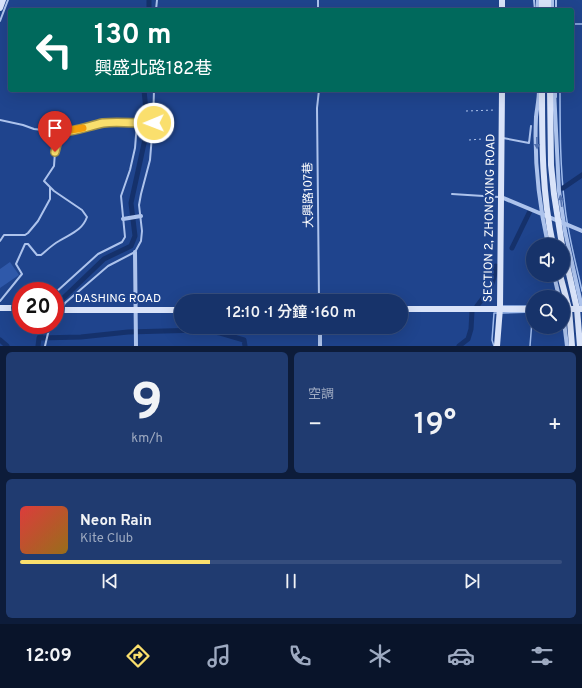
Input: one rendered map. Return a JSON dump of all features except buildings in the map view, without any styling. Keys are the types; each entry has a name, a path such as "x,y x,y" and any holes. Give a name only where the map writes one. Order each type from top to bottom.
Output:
{"street":[{"path":"0,8 3,0"},
{"name":"SECTION 2, ZHONGXING ROAD","path":"497,346 500,308 502,92"},
{"path":"538,92 539,103 536,117 537,142 547,238"},
{"path":"542,92 545,215 551,238"},
{"path":"550,92 551,165 561,221 580,309 580,346"},
{"path":"555,92 562,238"},
{"path":"501,197 582,231"},
{"path":"124,219 141,216"},
{"path":"135,252 136,346"},
{"path":"570,272 580,309"},
{"path":"0,308 12,308"},
{"path":"408,309 526,309"},
{"name":"DASHING ROAD","path":"64,310 174,310"},
{"path":"320,334 320,346"},
{"path":"566,334 567,346"},
{"path":"570,334 572,346"}],"lane":[{"path":"0,21 8,0"},
{"path":"64,304 108,266 135,252 141,241 142,231 139,205 140,194 150,160 154,92"},
{"name":"大興路107巷","path":"319,92 317,108 319,294"},
{"path":"551,92 556,108 551,131"},
{"path":"539,103 542,126"},
{"path":"0,120 34,129 60,132 103,123 152,123"},
{"path":"64,285 98,254 122,242 125,234 122,196 134,155 138,123"},
{"path":"502,138 529,142 531,126"},
{"path":"0,300 22,274 16,264 25,244 28,244 37,255 41,255 58,241 79,229 84,224 86,217 82,210 50,187 44,180 54,166 55,152 60,132"},
{"path":"0,241 4,235 24,235 28,233 38,221 50,199 50,187"},
{"path":"452,194 501,197"},
{"path":"45,346 47,334"}],"path":[{"path":"466,111 502,110"},
{"path":"469,140 502,138"}],"waterway":[{"path":"149,0 149,8"},
{"path":"574,24 582,24"},
{"path":"64,297 104,259 131,246 135,236 131,203 145,139 147,121 144,92"},
{"path":"560,92 563,192 566,218 582,291"},
{"path":"563,188 582,175"},
{"path":"512,248 530,211"},
{"path":"477,306 490,288 494,278 496,266"},
{"path":"503,306 526,306"},
{"path":"459,346 468,339 471,329 472,311"},
{"path":"501,313 526,312"},
{"path":"494,346 492,340 494,313 497,313"},
{"path":"39,338 81,337 128,332 201,330 220,333 244,340 245,346"},
{"path":"38,346 41,334"},
{"path":"530,346 531,334"},
{"path":"0,340 7,346"}],"slow traffic":[{"path":"60,132 83,128"}],"route":[{"path":"55,152 60,132 103,123 154,123"}]}
